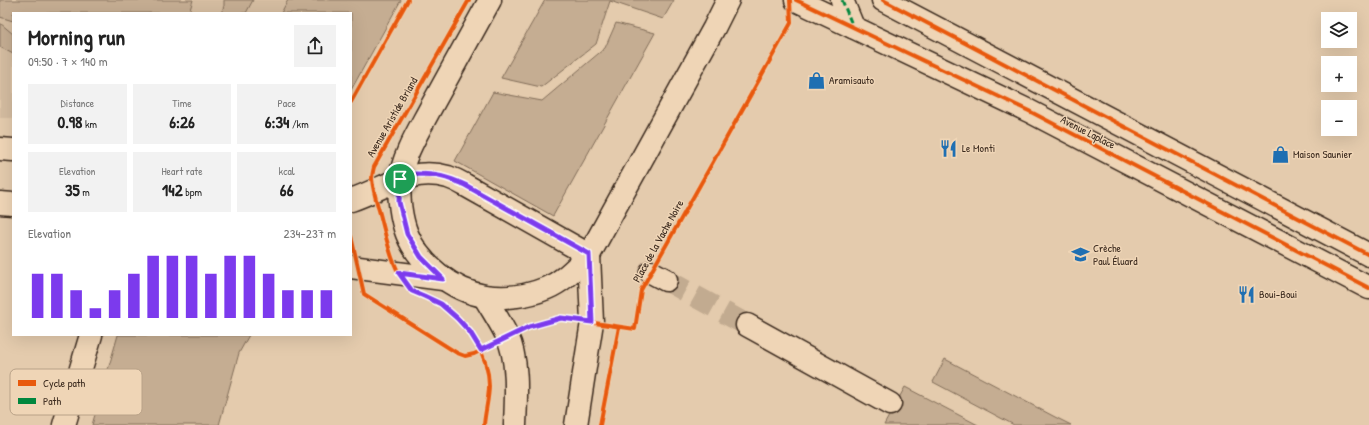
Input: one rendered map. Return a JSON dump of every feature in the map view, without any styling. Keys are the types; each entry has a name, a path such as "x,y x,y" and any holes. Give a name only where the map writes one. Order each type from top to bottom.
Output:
{"main road":[{"path":"490,0 408,151 400,179 399,202 407,234 421,257 443,279 462,289 484,296 508,297 526,295 548,288 566,277 589,254 704,47 728,0"},
{"name":"Avenue Laplace","path":"796,0 1029,111 1369,288"},
{"path":"842,0 853,27"},
{"name":"Avenue Laplace","path":"883,0 1369,255"},
{"path":"0,149 12,150"},
{"path":"352,200 400,179 416,174 432,174 449,177 589,254"},
{"path":"0,203 12,204"},
{"path":"576,425 592,322 589,254"},
{"path":"352,266 443,279"},
{"path":"484,296 508,337 512,352 516,387 515,425"},
{"path":"747,325 890,404"},
{"path":"81,369 91,336"},
{"path":"64,425 67,415"}],"shaded area":[{"path":"0,0 288,0 282,12 12,12 12,118 0,118"},
{"path":"0,0 193,0 189,12 12,12 12,21 0,17"},
{"path":"224,0 253,0 247,12 221,12 224,6"},
{"path":"288,0 401,0 352,88 352,12 282,12"},
{"path":"545,0 674,0 663,19 610,1 596,44 541,87 501,78"},
{"path":"0,23 12,33 12,53 0,47"},
{"path":"616,23 655,33 553,216 455,161 493,92 542,101 605,48"},
{"path":"118,336 248,336 239,353 219,425 92,425 95,415 142,415 142,369 108,369"},
{"path":"945,359 1071,425 1014,425 933,382"},
{"path":"905,387 978,425 884,425"}],"tunnel":[{"path":"666,280 747,325"}],"marked path":[{"path":"842,0 853,27"}],"cycle path":[{"path":"352,100 408,0"},
{"name":"Avenue Aristide Briand","path":"469,0 374,167 372,179 375,197 391,255 404,282 413,292 438,302 451,311 468,329 481,351 488,374 489,386 484,425"},
{"name":"Place de la Vache Noire","path":"352,240 364,294 457,353 465,356 474,354 529,327 561,318 635,329 641,290 791,23 790,0"},
{"path":"796,0 1029,111 1369,288"},
{"path":"883,0 1369,255"},
{"path":"600,425 619,327"}],"place":[{"name":"Aramisauto","path":"816,80"},
{"name":"Le Monti","path":"949,148"},
{"name":"Maison Saunier","path":"1280,154"},
{"name":"Crèche Paul Éluard","path":"1080,254"},
{"name":"Boui-Boui","path":"1246,294"}],"route":[{"path":"416,174 432,174 449,177 589,254 592,322 561,318 529,327 481,350 470,332 457,318 441,304 412,291 399,273 443,279 421,257 407,234 399,202 400,179 416,174"}]}
